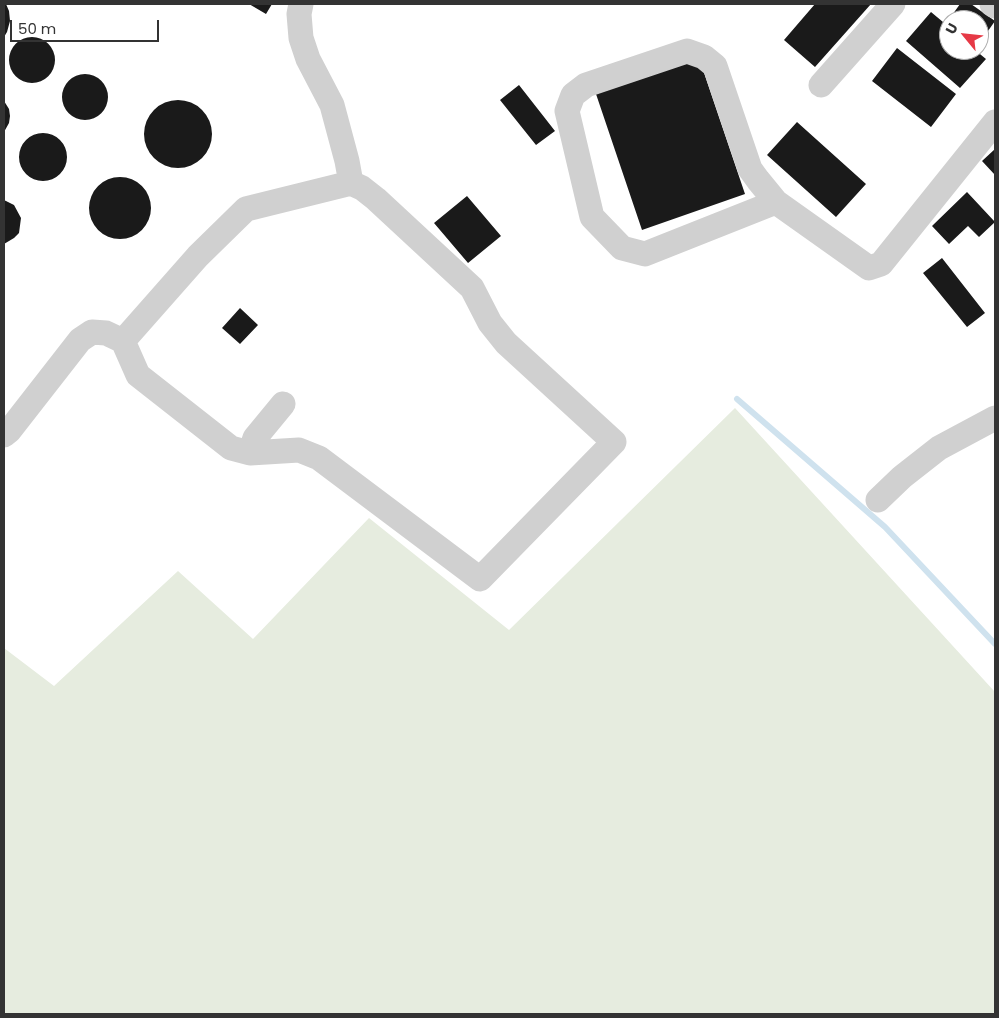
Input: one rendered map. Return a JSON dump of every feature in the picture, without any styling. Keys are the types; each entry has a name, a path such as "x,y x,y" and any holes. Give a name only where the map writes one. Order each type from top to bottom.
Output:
{"street":[{"path":"301,4 299,14 301,38 308,59 332,105 347,160 351,183"},
{"path":"820,85 893,4"},
{"path":"776,202 645,254 622,248 592,217 567,111 574,95 586,85 687,51 704,57 715,66 750,169 776,202 869,268 881,264 995,122"},
{"path":"4,435 80,340 92,332 106,333 123,341 138,375 231,448 250,453 299,450 318,458 480,579 614,442 506,343 490,323 472,288 376,199 362,188 351,183 246,209 198,256 123,341"},
{"path":"250,453 255,438 283,404"},
{"path":"878,500 902,477 939,448 995,418"}],"shaded area":[{"path":"735,408 995,692 995,1014 4,1014 4,648 54,686 178,571 253,639 369,518 509,630"}],"building":[{"path":"4,4 6,4 9,11 10,21 4,37"},
{"path":"249,4 272,4 266,14"},
{"path":"815,4 871,4 815,67 784,40"},
{"path":"960,4 971,4 979,10 956,10"},
{"path":"931,12 939,19 939,60 985,60 960,88 906,41"},
{"path":"989,17 995,21 989,30"},
{"path":"32,37 45,41 51,47 55,60 51,73 45,79 32,83 19,79 13,73 9,60 13,47 19,41"},
{"path":"897,48 956,94 931,127 872,81"},
{"path":"699,58 745,194 642,230 596,94"},
{"path":"90,74 94,75 104,84 107,88 107,106 98,116 90,120 80,120 72,116 63,106 62,92 66,84 76,75"},
{"path":"519,85 555,131 536,145 500,100"},
{"path":"178,100 191,103 202,110 209,121 212,134 209,147 202,158 191,165 178,168 165,165 154,158 147,147 144,134 147,121 154,110 165,103"},
{"path":"4,101 9,109 10,116 9,123 4,132"},
{"path":"797,122 866,184 836,217 767,155"},
{"path":"38,133 48,133 57,137 63,143 66,148 66,166 57,177 48,181 38,181 29,177 23,171 19,162 19,152 23,143 29,137"},
{"path":"995,149 995,175 982,161"},
{"path":"114,177 126,177 142,186 149,196 151,208 149,220 142,230 126,239 114,239 103,234 94,225 89,214 89,202 94,191 103,182"},
{"path":"967,192 995,222 979,237 968,226 949,244 932,226"},
{"path":"467,196 501,236 468,263 434,223"},
{"path":"4,200 14,205 21,218 19,233 4,244"},
{"path":"942,258 985,313 967,327 923,273"},
{"path":"240,308 258,325 240,344 222,328"}],"waterway":[{"path":"737,399 885,527 995,644"}]}
